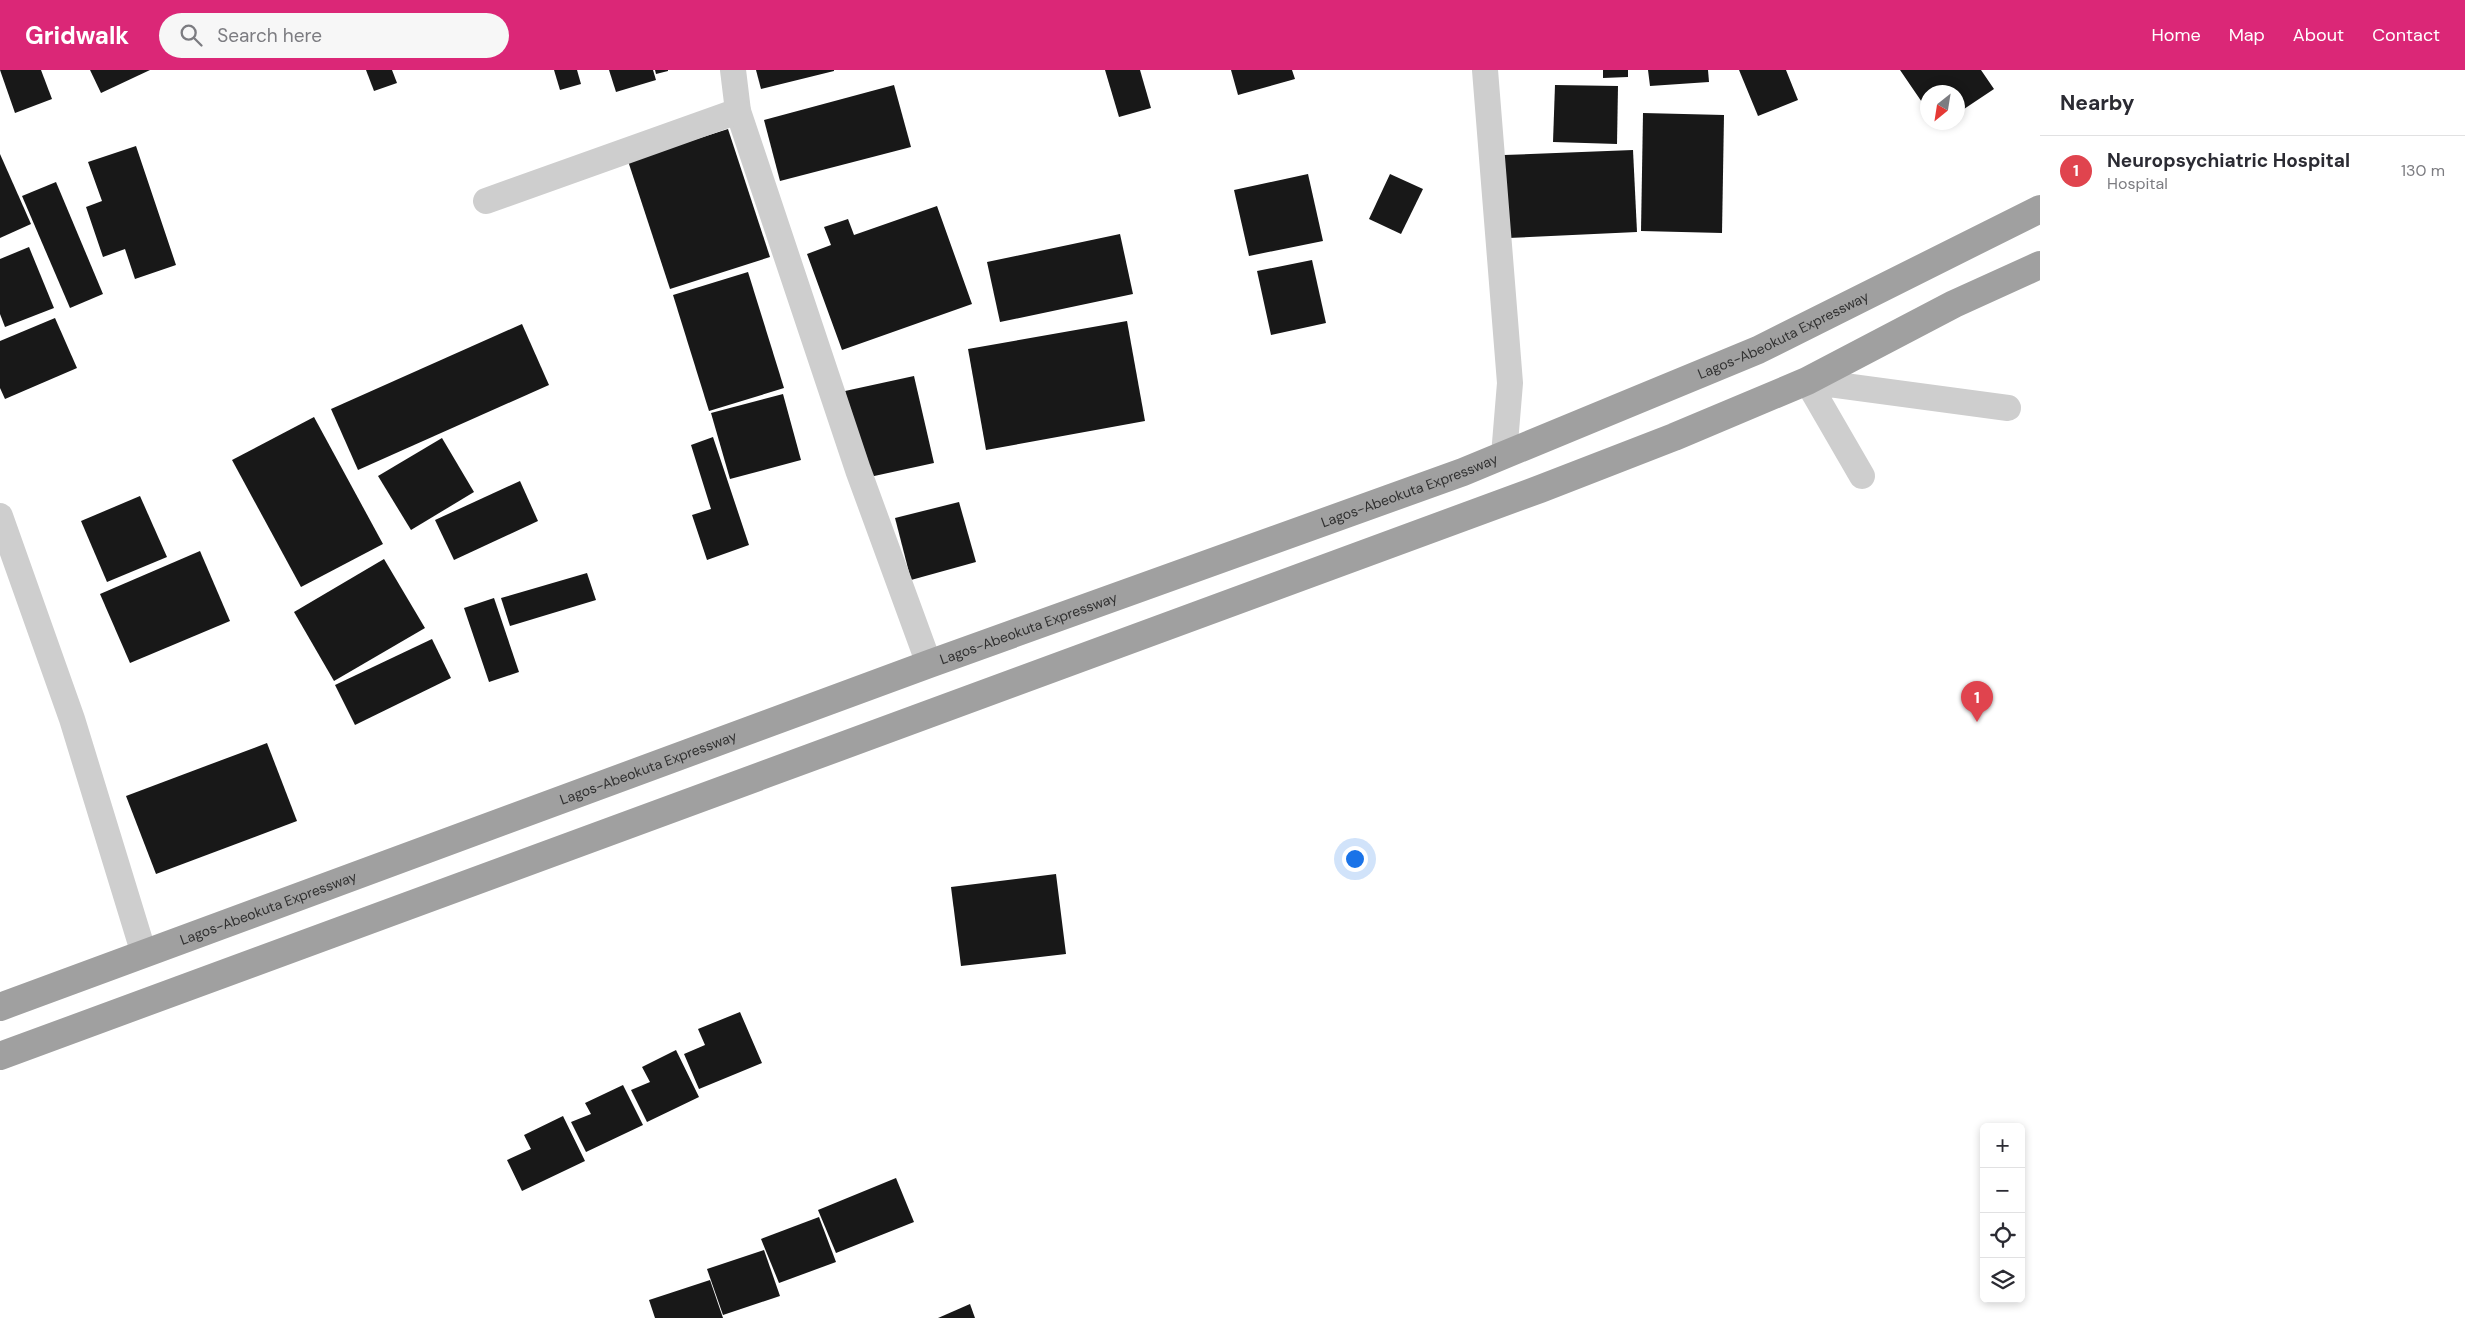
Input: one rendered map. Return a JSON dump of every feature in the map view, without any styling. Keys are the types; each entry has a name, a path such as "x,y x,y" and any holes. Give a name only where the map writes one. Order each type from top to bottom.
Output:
{"highway":[{"name":"Lagos-Abeokuta Expressway","path":"0,1007 928,664 1464,472 1758,350 2040,209"},
{"path":"0,1056 1540,489 1674,437 1807,381 1954,304 2040,265"}],"street":[{"path":"733,70 738,111 858,470 928,664"},
{"path":"1485,70 1510,383 1504,455"},
{"path":"486,201 738,111"},
{"path":"1807,381 2008,408"},
{"path":"1807,381 1862,476"},
{"path":"0,516 72,719 144,954"}],"building":[{"path":"0,70 41,70 52,99 15,113"},
{"path":"90,70 150,70 101,93"},
{"path":"366,70 392,70 397,83 374,91"},
{"path":"554,70 577,70 581,84 560,90"},
{"path":"609,70 653,70 656,80 616,92"},
{"path":"655,70 668,70 668,71 656,74"},
{"path":"756,70 834,70 834,71 761,89"},
{"path":"1105,70 1140,70 1151,108 1119,117"},
{"path":"1231,70 1292,70 1295,79 1238,95"},
{"path":"1603,70 1628,70 1628,77 1603,78"},
{"path":"1648,70 1708,70 1709,82 1650,86"},
{"path":"1739,70 1786,70 1798,100 1758,116"},
{"path":"1900,70 1981,70 1994,89 1965,108 1965,85 1920,85 1920,99"},
{"path":"894,85 911,147 780,181 764,120"},
{"path":"1555,85 1618,86 1617,144 1553,142"},
{"path":"1643,113 1724,115 1722,233 1641,231"},
{"path":"728,129 770,257 670,289 628,161"},
{"path":"136,146 176,265 135,279 125,249 103,257 86,207 102,201 88,162"},
{"path":"1633,150 1637,232 1508,238 1504,155"},
{"path":"0,154 31,224 0,238"},
{"path":"1308,174 1323,241 1249,256 1234,190"},
{"path":"1390,174 1423,189 1401,234 1369,219"},
{"path":"56,182 103,294 70,308 22,196"},
{"path":"937,206 972,304 842,350 807,254 831,245 824,227 848,219 854,235"},
{"path":"1120,234 1133,294 1000,322 987,262"},
{"path":"29,247 54,308 5,327 0,314 0,259"},
{"path":"1312,260 1326,323 1271,335 1257,271"},
{"path":"748,272 784,388 709,411 673,295"},
{"path":"55,318 77,368 5,399 0,388 0,341"},
{"path":"1127,321 1145,421 986,450 968,349"},
{"path":"522,324 549,385 358,470 331,409"},
{"path":"914,376 934,463 865,478 845,391"},
{"path":"783,394 801,460 730,479 711,413"},
{"path":"314,417 383,544 301,587 232,460"},
{"path":"713,437 749,545 707,560 692,515 711,509 691,445"},
{"path":"442,438 474,492 411,530 378,476"},
{"path":"520,481 538,521 454,560 435,520"},
{"path":"140,496 167,557 107,582 81,521"},
{"path":"959,502 976,562 911,580 895,518"},
{"path":"200,551 230,621 130,663 100,594"},
{"path":"384,559 425,628 334,681 294,612"},
{"path":"587,573 596,600 510,626 501,598"},
{"path":"494,598 519,672 489,682 464,608"},
{"path":"432,639 451,678 355,725 335,685"},
{"path":"267,743 297,821 156,874 126,796"},
{"path":"1056,874 1066,954 961,966 951,887"},
{"path":"740,1012 762,1063 699,1089 684,1054 705,1045 698,1029"},
{"path":"676,1050 699,1097 647,1122 631,1090 650,1082 642,1067"},
{"path":"623,1085 643,1125 586,1152 571,1122 591,1114 585,1103"},
{"path":"563,1116 585,1161 522,1191 507,1160 531,1149 524,1135"},
{"path":"896,1178 914,1222 836,1253 818,1210"},
{"path":"819,1217 836,1262 779,1283 761,1239"},
{"path":"764,1250 780,1296 723,1315 707,1269"},
{"path":"710,1280 723,1318 655,1318 649,1300"},
{"path":"970,1304 975,1318 938,1318"}],"place":[{"name":"Neuropsychiatric Hospital","path":"1977,722"}]}
